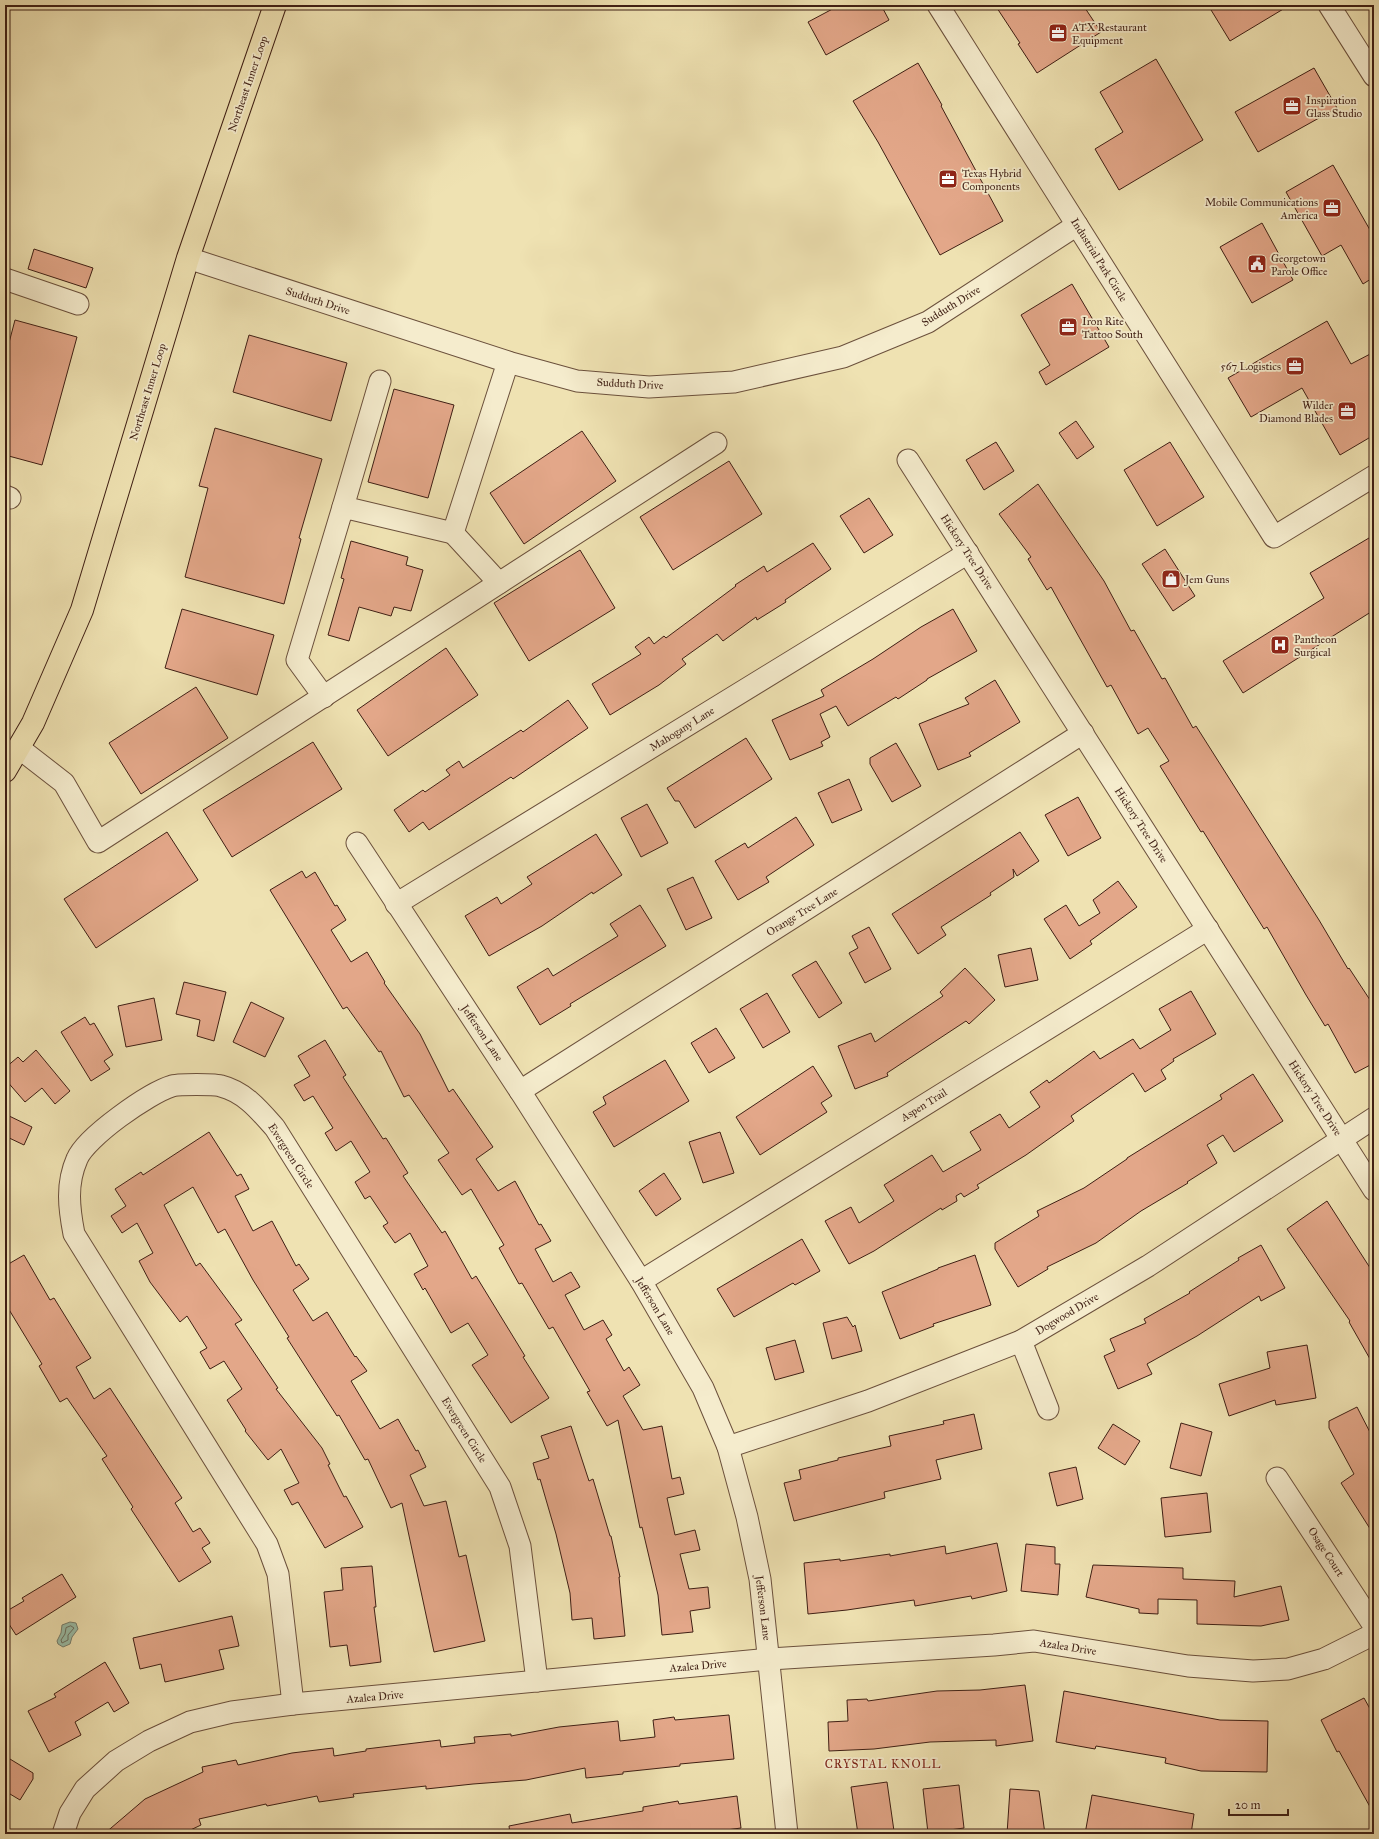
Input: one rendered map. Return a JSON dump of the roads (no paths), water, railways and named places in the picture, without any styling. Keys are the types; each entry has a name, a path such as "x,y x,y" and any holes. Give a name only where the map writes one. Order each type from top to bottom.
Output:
{"main road":[{"name":"Northeast Inner Loop","path":"5,771 33,723 82,610 188,258 276,5"}],"street":[{"name":"Industrial Park Circle","path":"938,5 1274,537 1374,476"},
{"path":"1329,5 1374,76"},
{"name":"Sudduth Drive","path":"188,258 508,362 577,381 649,387 734,382 844,357 928,322 1076,225"},
{"path":"5,279 78,304"},
{"path":"452,533 508,362"},
{"path":"324,697 297,660 344,507 380,381"},
{"path":"19,748 64,783 98,842 716,443"},
{"name":"Hickory Tree Drive","path":"908,460 1374,1190"},
{"path":"344,507 452,533 499,583"},
{"name":"Mahogany Lane","path":"396,904 968,553"},
{"name":"Orange Tree Lane","path":"520,1091 1083,733"},
{"name":"Jefferson Lane","path":"357,843 520,1091 641,1282 703,1388 728,1447 747,1516 760,1579 770,1659 787,1834"},
{"name":"Aspen Trail","path":"641,1282 1208,929"},
{"name":"Evergreen Circle","path":"293,1704 278,1574 267,1544 74,1234 68,1206 70,1180 77,1158 92,1138 139,1104 173,1085 221,1085 250,1100 275,1128 500,1488 520,1546 537,1681"},
{"name":"Dogwood Drive","path":"728,1447 868,1401 1021,1341 1148,1266 1374,1118"},
{"path":"1021,1341 1048,1409"},
{"name":"Osage Court","path":"1277,1478 1374,1626"},
{"name":"Azalea Drive","path":"63,1834 70,1813 85,1789 116,1761 149,1741 190,1722 232,1712 293,1704 770,1659 994,1645 1034,1641 1188,1666 1253,1671 1288,1669 1324,1659 1374,1634"}],"water":[{"path":"70,1622 76,1623 78,1629 72,1637 70,1644 63,1647 58,1644 57,1641 61,1633 62,1625"}],"place":[{"name":"ATX Restaurant Equipment","path":"1058,33"},
{"name":"Inspiration Glass Studio","path":"1292,106"},
{"name":"Texas Hybrid Components","path":"948,179"},
{"name":"Mobile Communications America","path":"1332,208"},
{"name":"Georgetown Parole Office","path":"1257,264"},
{"name":"Iron Rite Tattoo South","path":"1068,327"},
{"name":"567 Logistics","path":"1295,366"},
{"name":"Wilder Diamond Blades","path":"1347,411"},
{"name":"Jem Guns","path":"1171,579"},
{"name":"Pantheon Surgical","path":"1280,645"}],"district":[{"name":"CRYSTAL KNOLL","path":"883,1764"}]}
